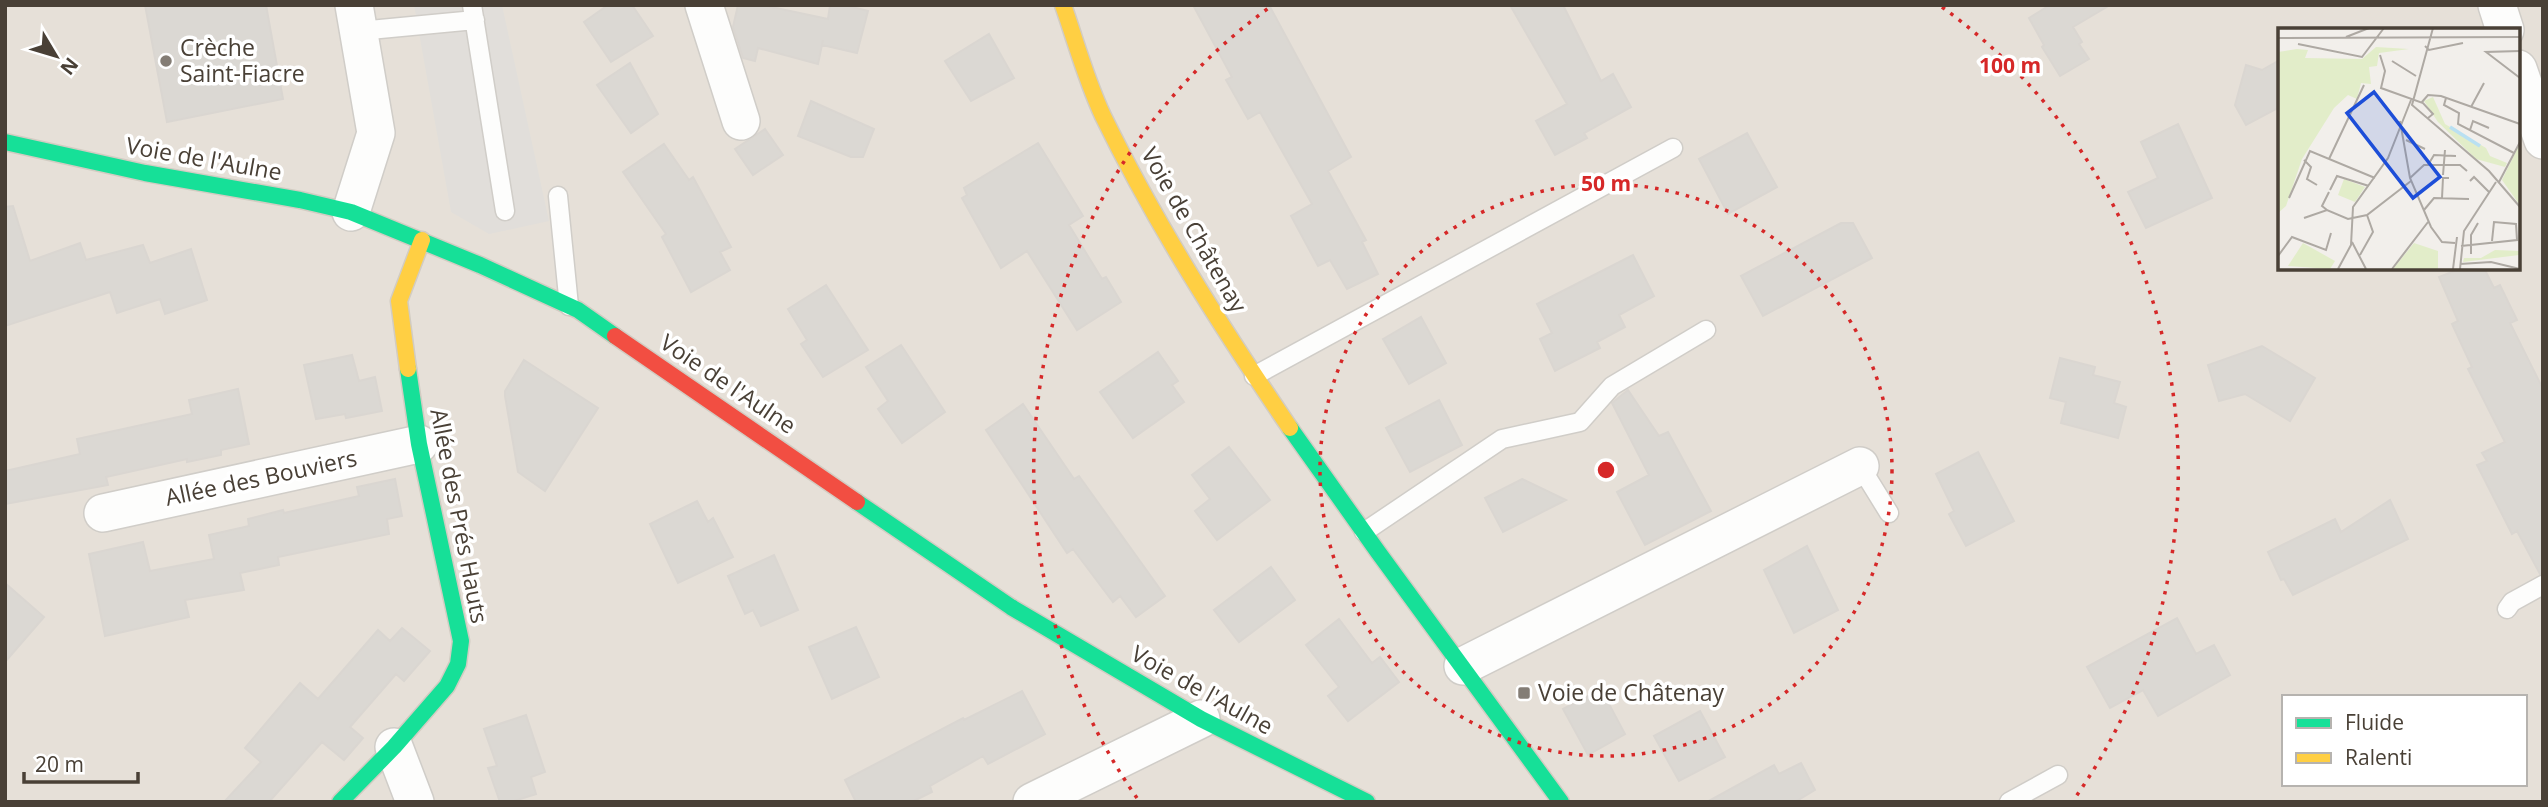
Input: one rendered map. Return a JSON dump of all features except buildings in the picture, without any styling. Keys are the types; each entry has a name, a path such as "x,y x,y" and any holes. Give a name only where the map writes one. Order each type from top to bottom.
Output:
{"street":[{"path":"704,5 741,121"},
{"name":"Voie de Châtenay","path":"1063,5 1102,112 1206,300 1254,376 1364,532 1561,802"},
{"path":"2497,5 2504,28"},
{"path":"351,212 376,133 356,18"},
{"path":"2520,75 2543,141"},
{"name":"Voie de l'Aulne","path":"5,142 145,173 300,200 351,212 422,240 569,306 1011,607 1201,719 1367,802"},
{"name":"Allée des Prés Hauts","path":"340,802 394,747 447,686 458,664 461,641 419,444 399,300 422,240"},
{"name":"Allée des Bouviers","path":"103,513 419,444"},
{"path":"1463,666 1860,466"},
{"path":"1032,802 1201,719"},
{"path":"394,747 415,802"}],"lane":[{"path":"356,18 474,13 505,212"},
{"path":"1254,376 1673,148"},
{"path":"558,196 569,306"},
{"path":"1364,532 1502,439 1580,422 1612,386 1706,330"},
{"path":"1860,466 1889,513"},
{"path":"2507,609 2512,601 2543,585"},
{"path":"2009,802 2058,775"}],"shaded area":[{"path":"5,5 2543,5 2543,802 5,802"},
{"path":"414,5 502,5 549,221 489,234 451,212"}],"traffic: fast":[{"path":"5,142 145,173 300,200 351,212 480,265 578,310 615,336"},
{"path":"340,802 394,747 447,686 458,664 461,641 419,444 408,369"},
{"path":"1290,428 1561,802"},
{"path":"857,502 1011,607 1201,719 1367,802"}],"traffic: slow":[{"path":"1063,5 1091,89 1123,157 1191,275 1290,428"},
{"path":"408,369 399,301 422,240"}],"traffic: jam":[{"path":"615,336 857,502"}],"place":[{"name":"Crèche Saint-Fiacre","path":"166,61"},
{"name":"Voie de Châtenay","path":"1524,693"}]}
